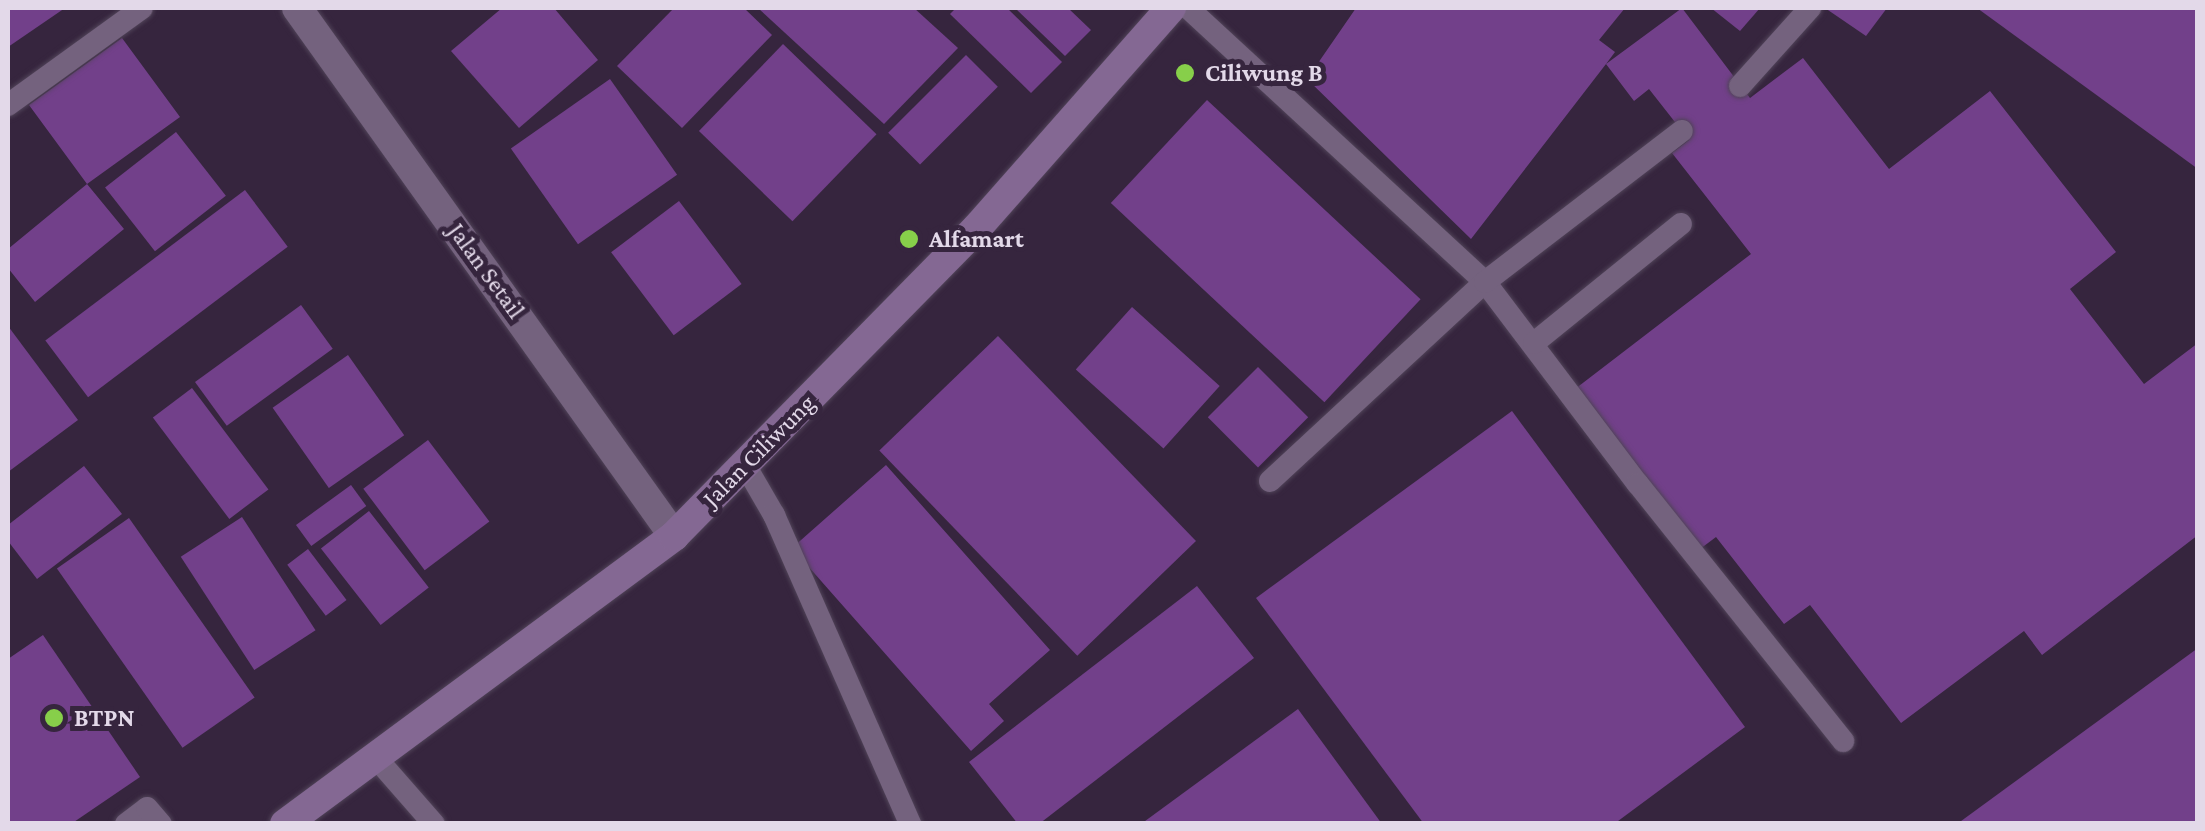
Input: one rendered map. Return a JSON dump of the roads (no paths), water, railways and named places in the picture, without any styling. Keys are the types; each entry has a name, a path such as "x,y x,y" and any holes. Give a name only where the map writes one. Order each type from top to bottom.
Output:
{"main road":[{"name":"Jalan Ciliwung","path":"285,824 674,536 976,229 1171,8"}],"street":[{"name":"Jalan Setail","path":"297,8 674,536"}],"lane":[{"path":"8,105 142,8"},
{"path":"1188,8 1485,282 1638,484 1842,741"},
{"path":"1740,86 1810,8"},
{"path":"1270,480 1485,282 1682,131"},
{"path":"1534,343 1681,224"},
{"path":"745,465 774,515 910,824"},
{"path":"377,759 434,824"},
{"path":"126,824 148,808 160,824"}],"place":[{"name":"Ciliwung B","path":"1185,73"},
{"name":"Alfamart","path":"909,239"},
{"name":"BTPN","path":"54,718"}]}
